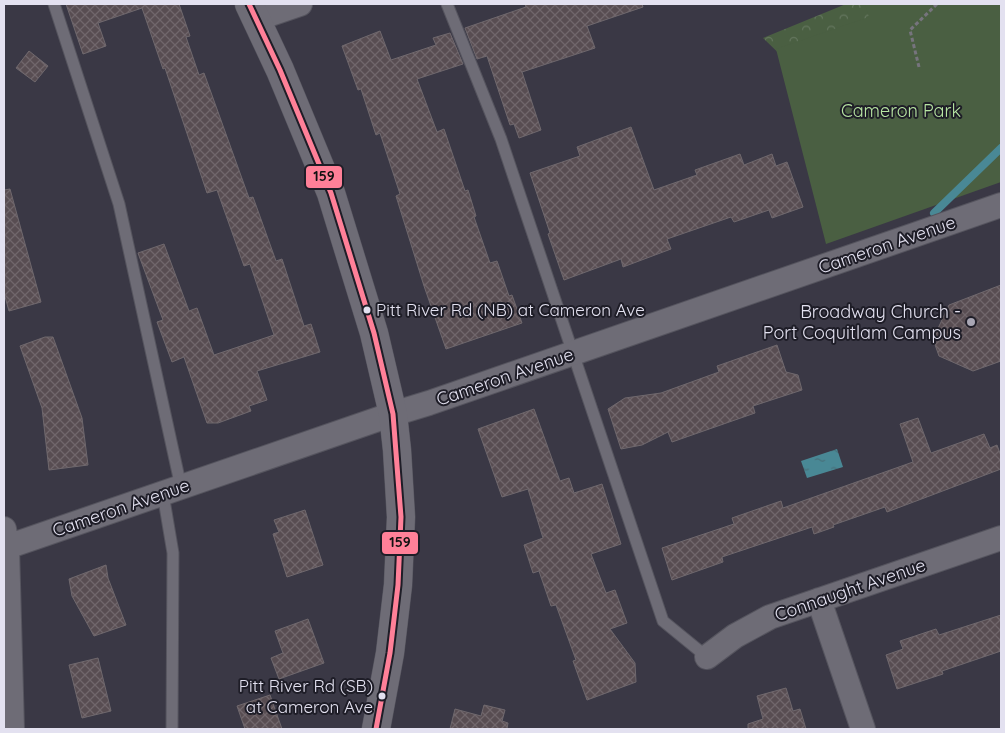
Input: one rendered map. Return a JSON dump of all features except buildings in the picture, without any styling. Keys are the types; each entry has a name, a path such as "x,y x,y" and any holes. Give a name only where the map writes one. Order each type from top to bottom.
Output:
{"main road":[{"path":"253,12 280,70 331,193 374,333 392,414 397,450 401,517 398,585 390,653 376,729"}],"street":[{"path":"253,12 300,4"},
{"name":"Cameron Avenue","path":"5,538 172,490 1001,205"},
{"path":"5,538 12,729"},
{"name":"Connaught Avenue","path":"707,657 734,636 770,617 1001,538"},
{"path":"819,600 863,729"}],"lane":[{"path":"54,4 119,204 172,490 174,553 172,729"},
{"path":"448,4 501,139 664,621 707,657"}],"path":[{"path":"919,67 910,30 937,4"}],"green space":[{"path":"846,4 1001,4 793,67 763,38"},
{"name":"Cameron Park","path":"865,4 1001,4 1001,182 826,244 776,49 869,17"}],"water":[{"path":"837,449 843,467 807,478 801,461"}],"waterway":[{"path":"934,213 1001,148"}],"transit line":[{"name":"159","path":"249,4 280,70 331,193 374,333 393,414 401,517 398,585 390,653 376,729"}],"place":[{"name":"Pitt River Rd (NB) at Cameron Ave","path":"367,310"},
{"name":"Broadway Church - Port Coquitlam Campus","path":"971,322"},
{"name":"Pitt River Rd (SB) at Cameron Ave","path":"382,696"}]}
